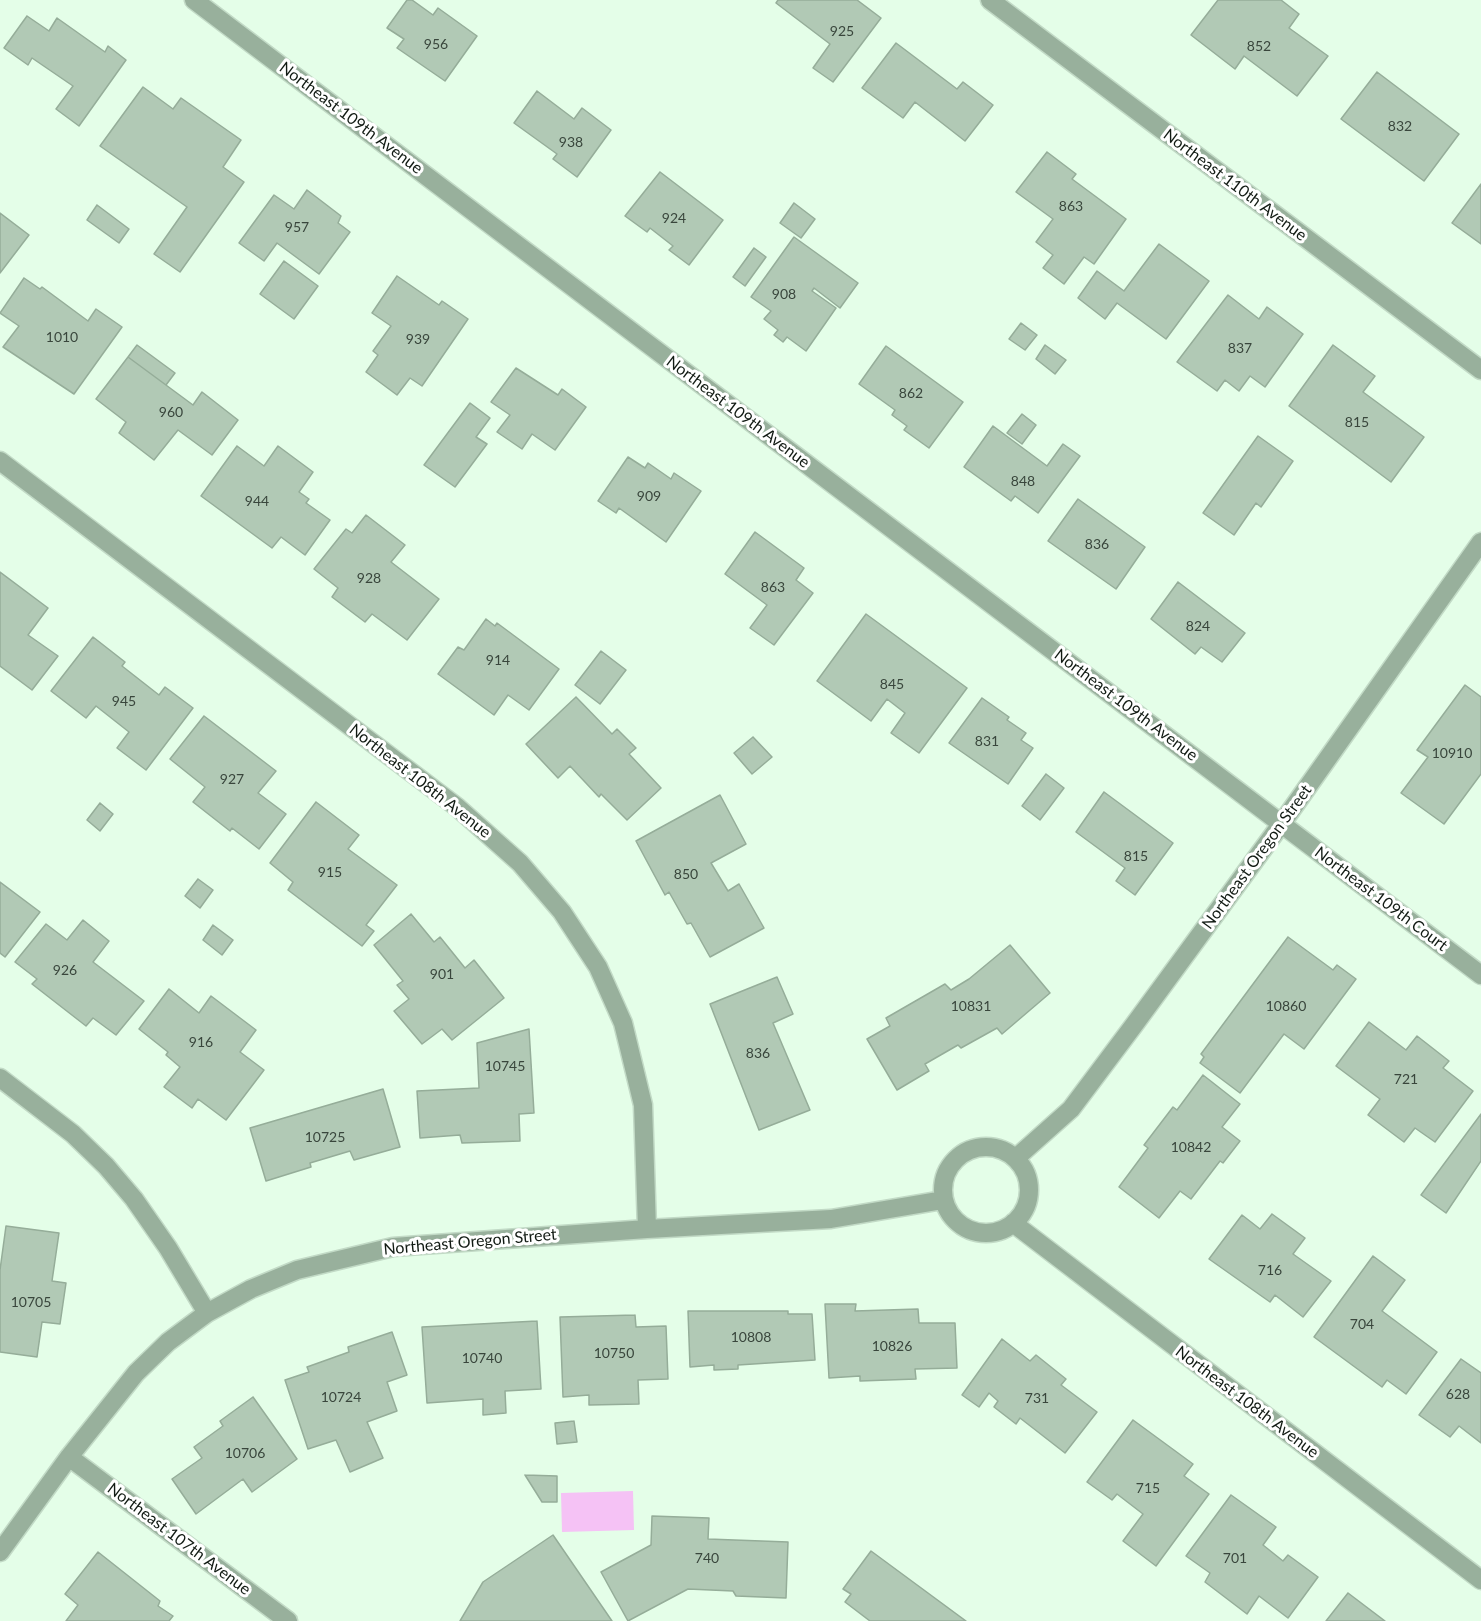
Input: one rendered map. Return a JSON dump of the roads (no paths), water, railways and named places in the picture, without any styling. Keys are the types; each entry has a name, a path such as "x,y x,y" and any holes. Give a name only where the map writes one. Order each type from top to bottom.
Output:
{"street":[{"name":"Northeast 109th Avenue","path":"194,0 1282,823"},
{"name":"Northeast 110th Avenue","path":"990,0 1481,370"},
{"name":"Northeast 108th Avenue","path":"0,461 456,807 520,863 562,912 598,967 623,1023 643,1105 647,1228"},
{"name":"Northeast Oregon Street","path":"1016,1158 1071,1109 1282,823 1481,542"},
{"name":"Northeast 109th Court","path":"1282,823 1481,975"},
{"path":"0,1078 73,1134 106,1166 134,1199 168,1248 207,1313"},
{"path":"973,1148 998,1149 1016,1158 1029,1175 1031,1186 1029,1200 1013,1223 1000,1231 988,1234 976,1232 952,1217 943,1200 949,1168 973,1148"},
{"name":"Northeast Oregon Street","path":"0,1552 69,1457 136,1373 168,1342 207,1313 251,1289 297,1270 348,1256 448,1242 647,1228 831,1219 943,1200"},
{"name":"Northeast 108th Avenue","path":"1013,1223 1481,1580"},
{"name":"Northeast 107th Avenue","path":"69,1457 288,1621"}]}
